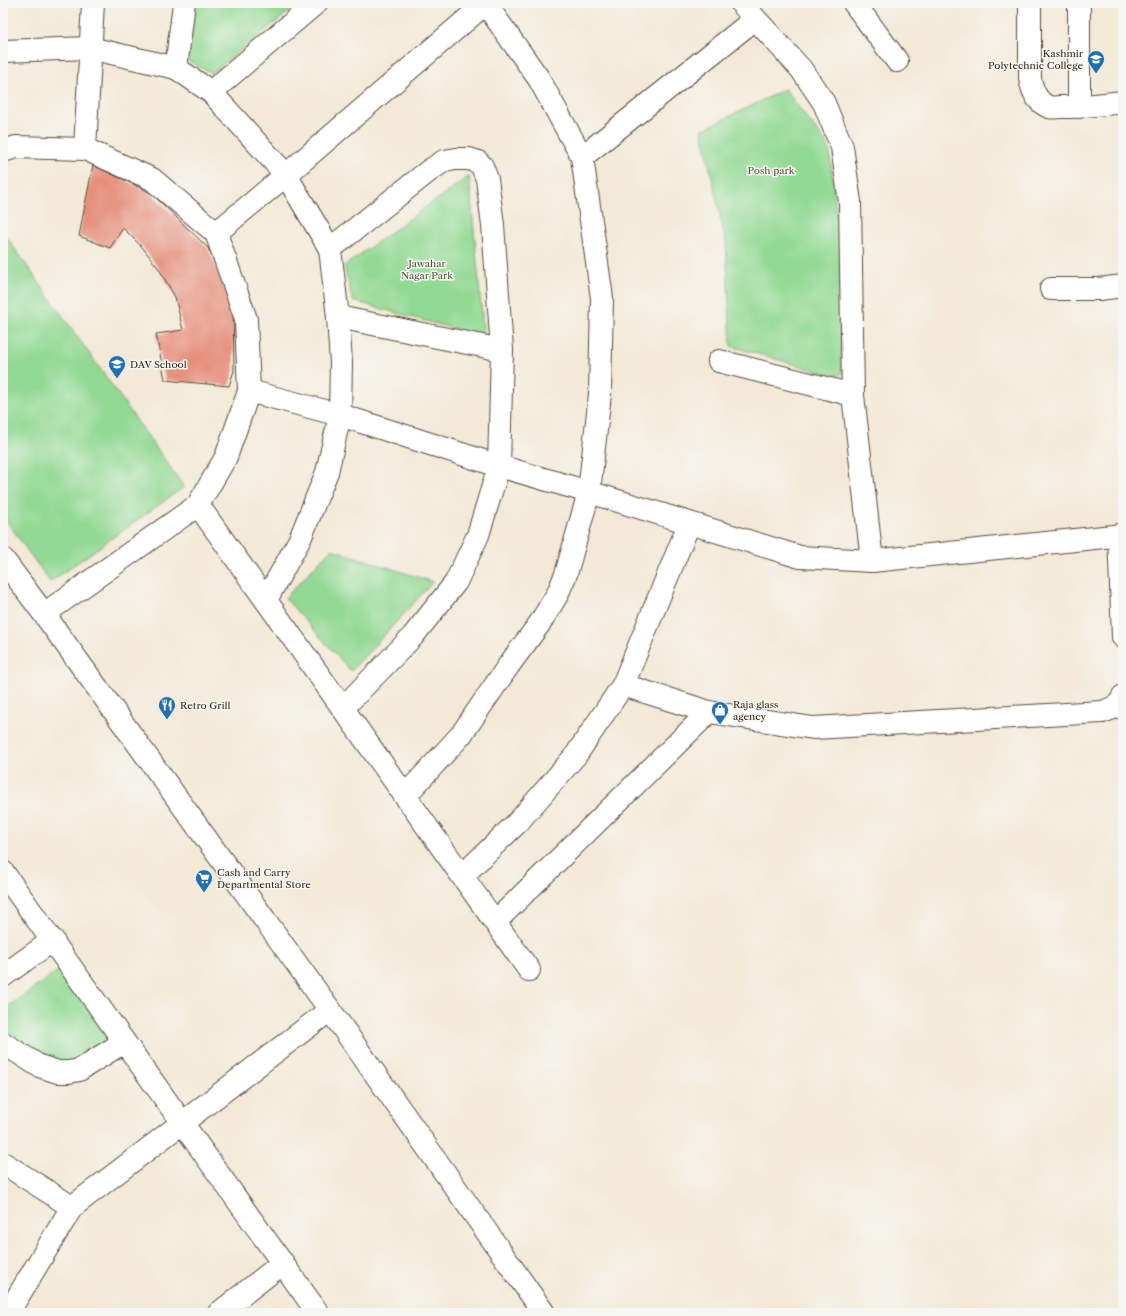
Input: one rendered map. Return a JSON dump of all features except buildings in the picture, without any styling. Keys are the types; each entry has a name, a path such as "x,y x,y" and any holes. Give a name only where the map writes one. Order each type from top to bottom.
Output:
{"street":[{"path":"85,149 93,3"},
{"path":"176,68 184,3"},
{"path":"211,92 316,3"},
{"path":"216,233 286,175 485,3 539,79 582,157 602,298 600,394 589,492 566,574 554,601 461,735 405,796"},
{"path":"854,3 897,61"},
{"path":"1030,3 1030,78 1032,89 1036,97 1050,108 1079,107 1123,102"},
{"path":"1079,3 1079,107"},
{"path":"582,157 748,11 801,69 824,103 842,147 850,202 853,395 872,561"},
{"path":"3,51 90,48 176,68 211,92 286,175 330,249 338,317 340,415 327,472 300,539 266,600"},
{"path":"3,151 16,147 85,149 152,179 216,233 246,319 249,391 226,457 198,505 44,614"},
{"path":"330,249 430,170 444,161 463,158 478,162 482,166 487,179 492,217 502,350 499,466 478,535 456,582 413,636 343,708"},
{"path":"1051,289 1099,289 1123,286"},
{"path":"338,317 502,350"},
{"path":"719,361 853,395"},
{"path":"249,391 340,415 499,466 800,557 872,561 1121,535 1123,637"},
{"path":"198,505 529,970"},
{"path":"462,876 518,822 576,755 623,685 689,524"},
{"path":"3,559 330,1010 544,1313"},
{"path":"623,685 708,712 813,728 1102,712 1115,707 1122,700 1123,696"},
{"path":"495,922 708,712"},
{"path":"3,872 318,1313"},
{"path":"3,976 53,940"},
{"path":"8,1313 72,1207 330,1010"},
{"path":"3,1043 39,1066 58,1072 69,1072 79,1070 124,1042"},
{"path":"3,1163 72,1207"},
{"path":"220,1313 282,1263"}],"green space":[{"path":"195,3 300,3 212,73 188,61"},
{"name":"Posh park","path":"785,89 829,147 841,250 842,374 831,375 731,346 726,244 702,130"},
{"name":"Jawahar Nagar Park","path":"469,176 484,337 353,301 344,266"},
{"path":"3,232 184,487 50,582 3,516"},
{"path":"331,549 433,582 351,671 285,598"},
{"path":"62,968 117,1042 62,1066 3,1034 3,1010"}],"place":[{"name":"Kashmir Polytechnic College","path":"1096,74"},
{"name":"DAV School","path":"117,379"},
{"name":"Retro Grill","path":"167,720"},
{"name":"Raja glass agency","path":"720,725"},
{"name":"Cash and Carry Departmental Store","path":"204,893"}]}
